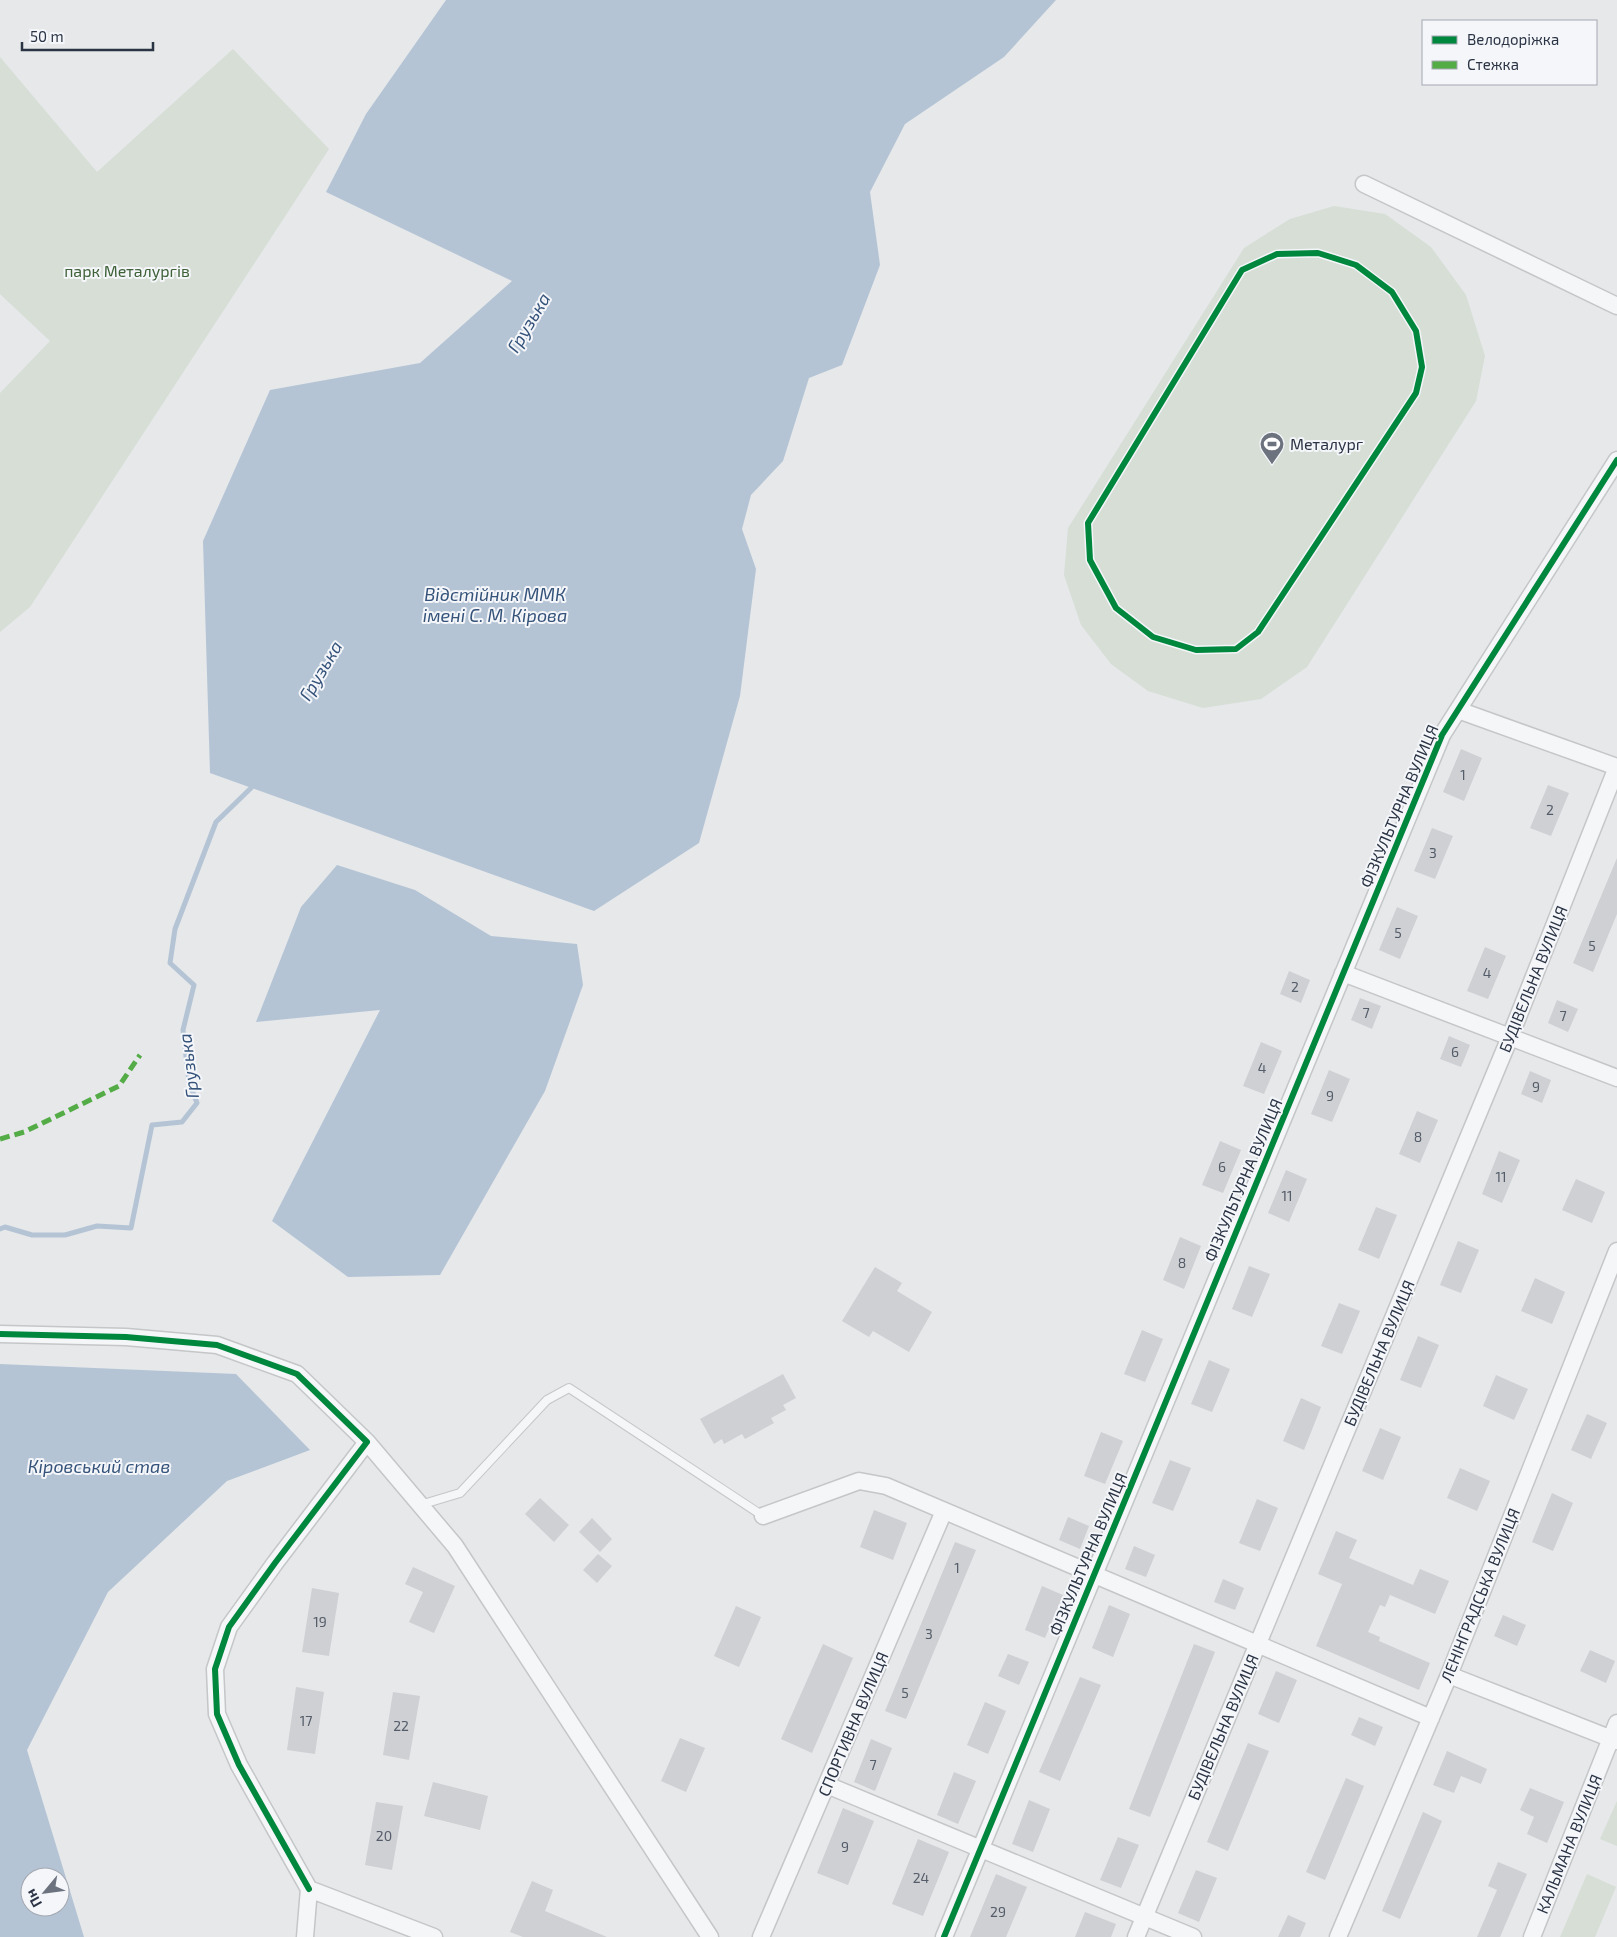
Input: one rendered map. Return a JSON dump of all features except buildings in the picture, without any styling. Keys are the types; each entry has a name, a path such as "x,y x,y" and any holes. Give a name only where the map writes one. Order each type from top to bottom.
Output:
{"street":[{"path":"1364,184 1617,306"},
{"name":"ФIЗКУЛЬТУРНА ВУЛИЦЯ","path":"944,1937 1442,735 1617,460"},
{"path":"1458,710 1617,767"},
{"name":"БУДІВЕЛЬНА ВУЛИЦЯ","path":"1136,1937 1510,1038 1617,767"},
{"path":"1343,973 1617,1078"},
{"name":"ЛЕНІНГРАДСЬКА ВУЛИЦЯ","path":"1338,1937 1449,1675 1617,1251"},
{"path":"0,1334 126,1337 217,1345 297,1374 367,1442 456,1546 710,1937"},
{"path":"305,1937 309,1889 239,1765 217,1714 215,1669 229,1627 367,1442"},
{"path":"763,1516 859,1481 886,1486 1431,1718"},
{"name":"СПОРТИВНА ВУЛИЦЯ","path":"761,1937 944,1511"},
{"path":"1449,1675 1615,1734"},
{"name":"КАЛЬМАНА ВУЛИЦЯ","path":"1532,1937 1615,1734"},
{"path":"827,1785 1192,1937"},
{"path":"309,1889 434,1937"}],"lane":[{"path":"420,1505 460,1492 547,1400 569,1388 763,1516"}],"green space":[{"name":"парк Металургів","path":"233,49 329,149 30,607 0,632 0,393 50,341 0,294 0,57 97,172"},
{"name":"Металург","path":"1334,206 1385,214 1431,247 1466,295 1485,356 1476,401 1307,667 1261,699 1203,708 1148,691 1111,664 1081,625 1064,575 1068,528 1244,248 1290,219"},
{"path":"1617,1801 1617,1846 1600,1839"},
{"path":"1587,1874 1616,1887 1595,1937 1560,1937"}],"water":[{"name":"Відстійник ММК імені С. М. Кірова","path":"446,0 1056,0 1004,57 905,124 870,192 880,265 842,365 809,378 783,461 751,495 742,529 756,569 740,696 699,843 594,911 210,773 203,541 270,390 420,363 512,281 326,192 366,114"},
{"path":"337,865 415,890 491,936 577,944 583,985 545,1091 440,1275 348,1277 272,1221 380,1010 256,1022 301,907"},
{"name":"Кіровський став","path":"0,1364 236,1374 310,1450 227,1481 108,1592 27,1750 63,1867 20,1867 20,1917 70,1917 70,1891 84,1937 0,1937"}],"waterway":[{"name":"Грузька","path":"0,1229 5,1227 32,1235 65,1235 97,1226 131,1228 152,1125 182,1122 197,1103 189,1082 183,1030 194,985 170,963 175,929 216,822 251,788"}],"marked path":[{"path":"0,1139 24,1132 119,1086 140,1055"}],"cycle path":[{"path":"1318,253 1356,265 1392,292 1416,331 1422,367 1416,393 1258,632 1236,649 1196,650 1153,637 1116,608 1090,560 1088,523 1242,270 1277,254 1318,253"},
{"path":"944,1937 1442,735 1617,460"},
{"path":"0,1334 126,1337 217,1345 297,1374 367,1442 229,1627 215,1669 217,1714 239,1765 309,1889"}],"place":[{"name":"Металург","path":"1272,465"}]}
